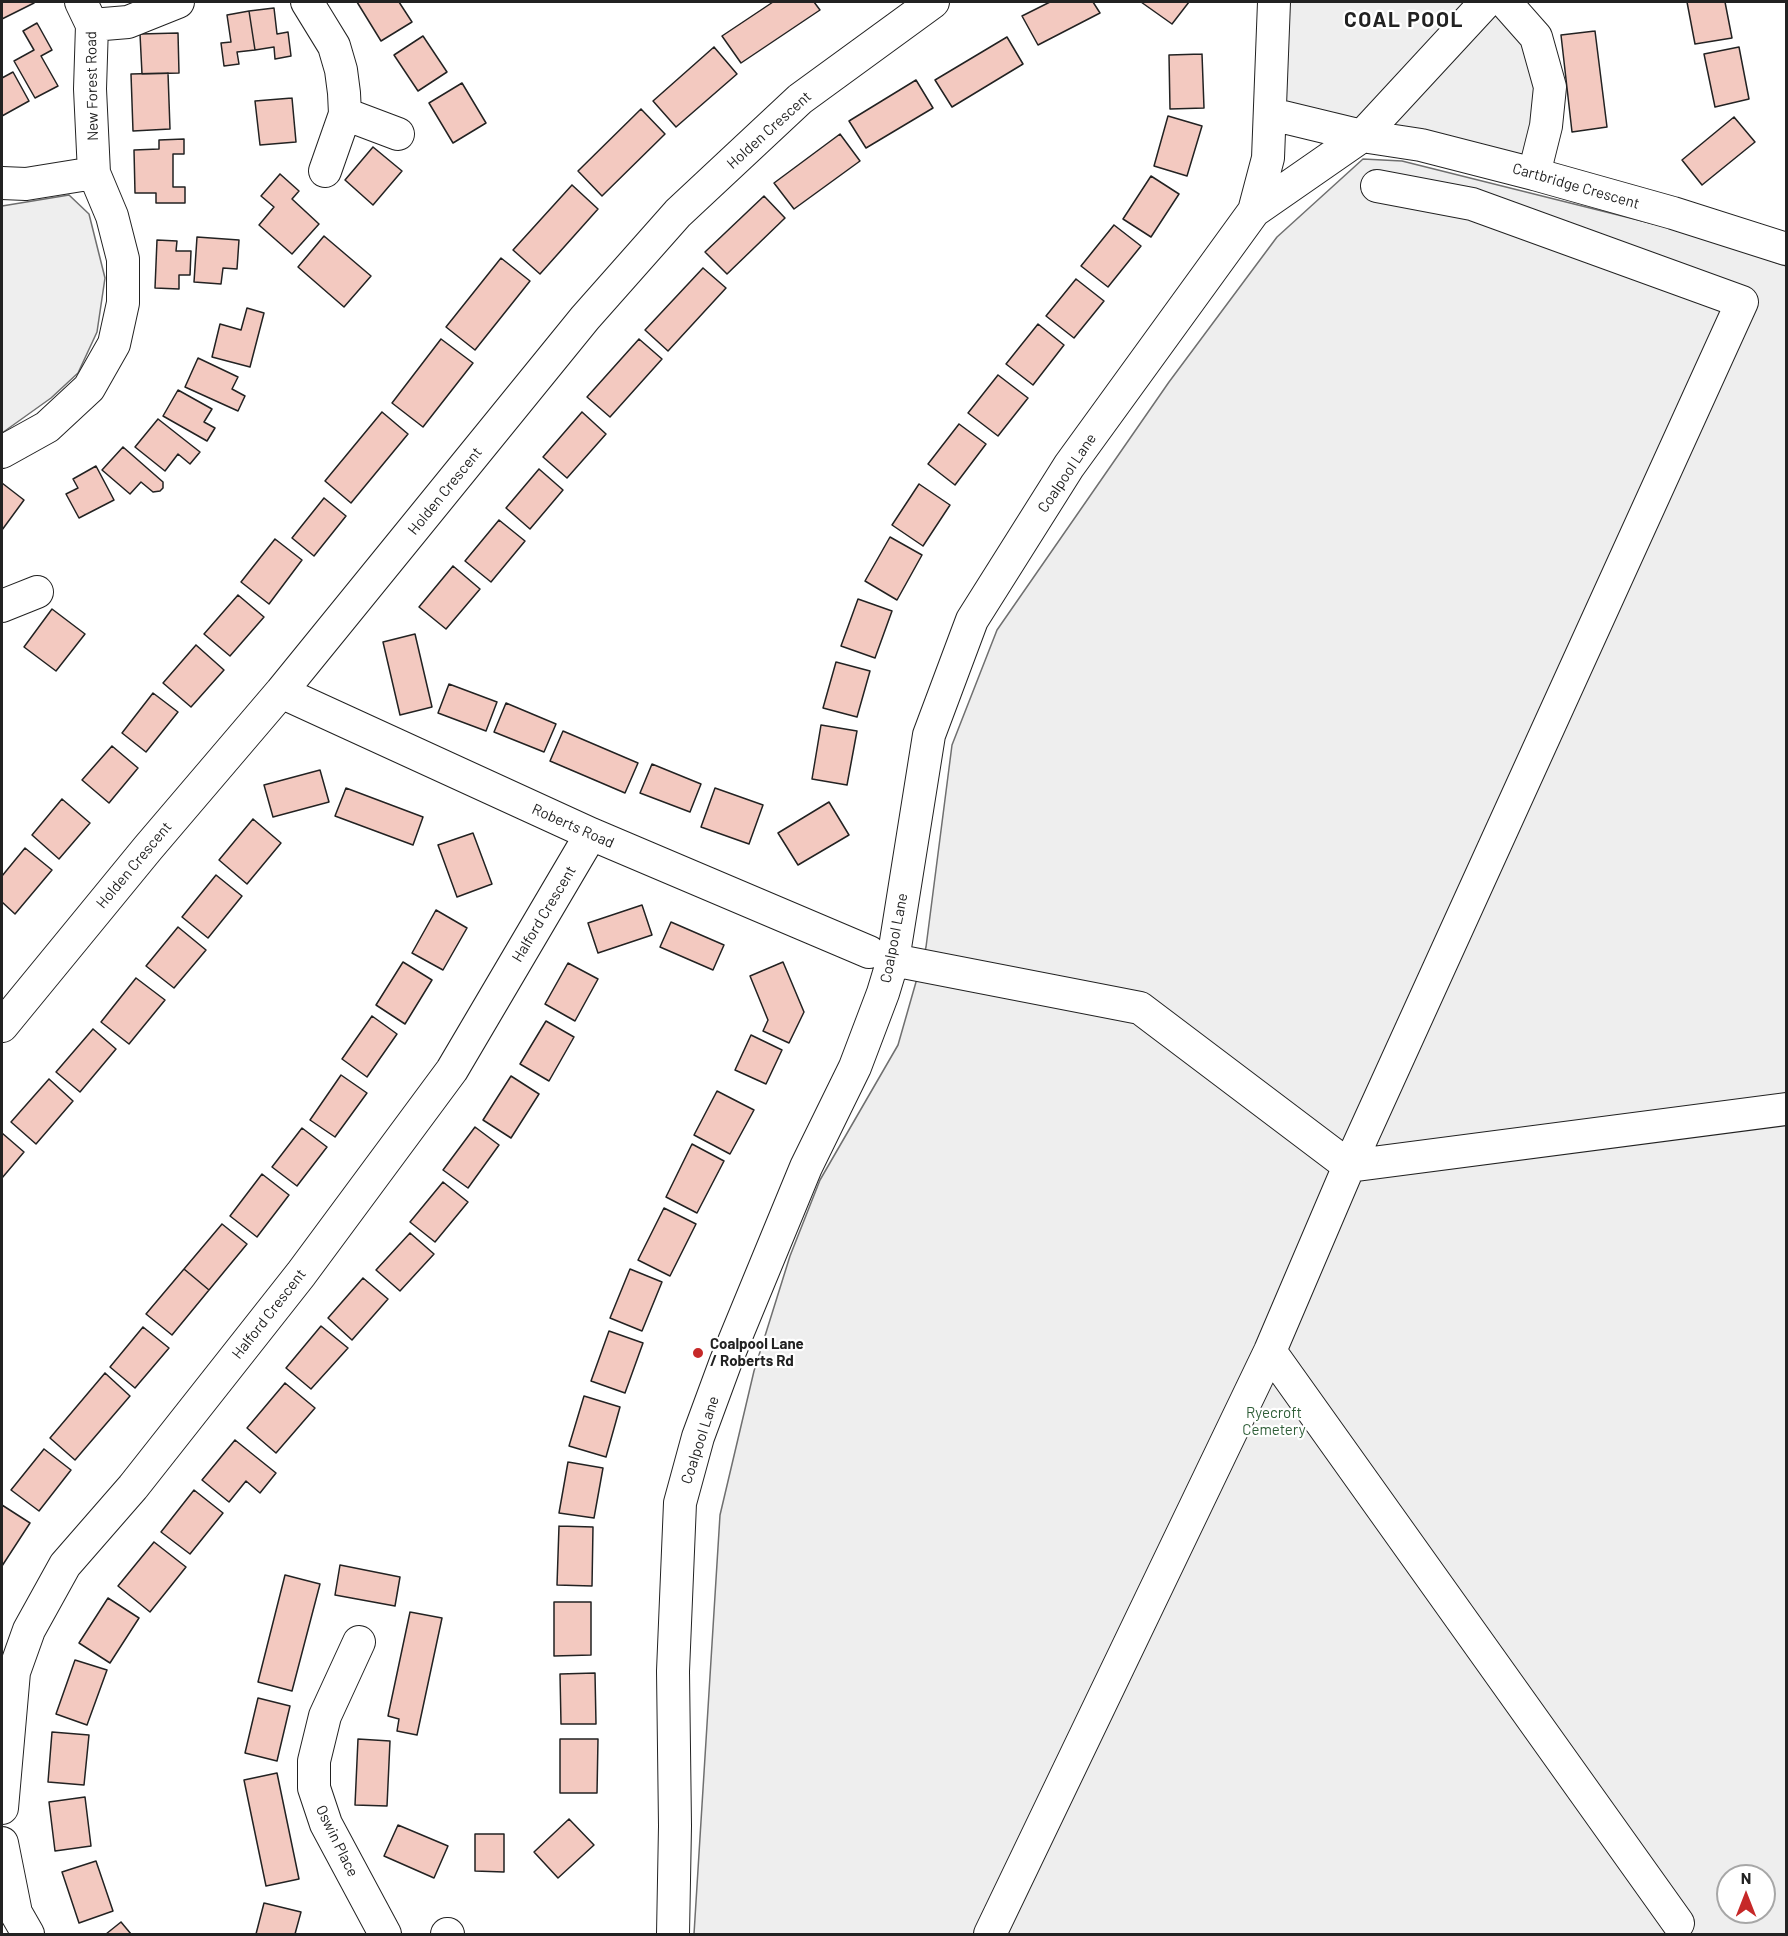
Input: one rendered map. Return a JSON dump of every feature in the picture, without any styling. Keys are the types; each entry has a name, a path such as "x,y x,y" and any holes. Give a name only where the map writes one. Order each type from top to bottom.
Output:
{"street":[{"path":"86,14 128,22 178,2"},
{"path":"307,2 334,46 341,70 345,114 324,171"},
{"name":"Holden Crescent","path":"2,1026 148,848 281,692 585,318 678,213 800,99 933,2"},
{"name":"Coalpool Lane","path":"673,1935 675,1826 672,1671 680,1503 699,1437 726,1362 806,1167 855,1067 883,993 881,956 929,735 972,620 1069,466 1254,211 1268,158 1274,2"},
{"path":"1254,211 1362,136 1486,2"},
{"path":"1505,2 1536,37 1550,87 1546,126 1534,174"},
{"name":"New Forest Road","path":"2,452 47,427 89,388 114,344 123,303 123,259 112,216 94,173 86,14"},
{"path":"345,114 398,134"},
{"name":"Cartbridge Crescent","path":"1271,114 1362,136 1421,145 1534,174 1673,213 1786,249"},
{"path":"2,183 26,184 94,173"},
{"path":"990,1935 1270,1351 1349,1166 1742,302 1472,204 1377,186"},
{"path":"2,606 37,592"},
{"name":"Roberts Road","path":"281,692 591,834 881,956 1140,1008 1349,1166"},
{"name":"Halford Crescent","path":"2,1808 14,1672 29,1630 64,1565 133,1487 301,1274 452,1070 591,834"},
{"path":"1349,1166 1786,1109"},
{"path":"1270,1351 1678,1923"},
{"name":"Oswin Place","path":"359,1642 324,1716 314,1761 314,1788 326,1824 385,1935"},
{"path":"2,1843 16,1913 28,1935"}],"green space":[{"path":"1281,2 1489,2 1529,42 1542,88 1528,157 1280,103"},
{"name":"Ryecroft Cemetery","path":"1363,159 1402,161 1694,234 1786,266 1786,1934 694,1934 720,1515 754,1371 790,1256 820,1180 898,1045 926,947 952,745 997,630 1169,382 1277,237"},
{"path":"69,195 89,214 105,278 97,332 78,373 51,398 2,433 2,206"}],"building":[{"path":"2,2 34,2 34,3 2,19"},
{"path":"357,2 399,2 412,22 381,41"},
{"path":"773,2 814,2 820,10 741,63 722,36"},
{"path":"1050,2 1093,2 1100,13 1038,45 1022,16"},
{"path":"1141,2 1189,2 1172,24"},
{"path":"1687,2 1725,2 1732,38 1695,44"},
{"path":"274,8 277,34 288,32 291,56 275,59 274,47 255,50 249,11"},
{"path":"249,11 255,50 237,52 239,64 224,66 221,43 231,42 227,15"},
{"path":"37,23 52,50 41,56 58,86 35,98 14,61 34,50 23,31"},
{"path":"1595,31 1607,127 1572,132 1561,35"},
{"path":"178,33 179,73 142,74 140,34"},
{"path":"423,36 447,72 418,91 394,55"},
{"path":"1007,37 1023,64 952,107 935,80"},
{"path":"714,47 737,74 676,127 653,101"},
{"path":"1739,47 1749,99 1715,107 1704,54"},
{"path":"1202,54 1204,108 1170,109 1169,55"},
{"path":"13,72 29,101 2,116 2,78"},
{"path":"168,73 170,129 133,131 131,74"},
{"path":"916,80 933,108 866,148 849,121"},
{"path":"462,83 486,123 453,143 429,103"},
{"path":"292,98 296,142 260,145 255,101"},
{"path":"641,109 665,134 602,196 578,171"},
{"path":"1168,116 1202,126 1187,176 1154,166"},
{"path":"1734,117 1755,142 1702,185 1682,160"},
{"path":"840,134 860,161 794,209 774,183"},
{"path":"184,139 184,154 173,154 173,187 185,187 185,203 156,203 156,193 135,193 134,150 159,149 159,140"},
{"path":"373,147 402,171 373,205 345,180"},
{"path":"280,174 299,191 292,199 319,224 292,254 259,225 274,207 261,196"},
{"path":"1151,176 1179,194 1151,237 1123,219"},
{"path":"572,185 598,209 540,274 513,250"},
{"path":"764,196 785,218 727,274 705,252"},
{"path":"1114,225 1141,246 1108,287 1081,266"},
{"path":"324,236 371,276 344,307 298,267"},
{"path":"197,237 239,240 237,269 223,268 221,284 194,282"},
{"path":"157,240 177,241 176,251 191,251 190,275 179,275 179,289 155,288"},
{"path":"501,258 530,281 475,350 446,327"},
{"path":"703,268 726,288 668,351 645,330"},
{"path":"1076,279 1104,301 1074,338 1046,316"},
{"path":"247,308 264,313 250,367 212,357 220,324 241,330"},
{"path":"1038,324 1064,345 1033,385 1006,364"},
{"path":"441,339 473,363 423,427 392,403"},
{"path":"639,339 662,359 610,417 587,397"},
{"path":"198,358 238,377 232,389 245,396 238,411 185,387"},
{"path":"998,375 1028,398 998,436 968,413"},
{"path":"178,390 212,409 204,422 215,428 207,441 163,416"},
{"path":"382,412 408,434 351,503 325,481"},
{"path":"582,412 606,434 567,478 543,457"},
{"path":"158,419 200,452 190,464 178,454 165,471 135,447"},
{"path":"959,424 986,444 955,485 928,464"},
{"path":"123,447 163,482 163,488 160,491 153,492 141,482 130,494 102,470"},
{"path":"96,466 114,500 79,518 66,494 78,488 73,479"},
{"path":"539,469 563,490 530,529 506,508"},
{"path":"2,483 24,500 2,530"},
{"path":"919,484 950,505 923,546 892,525"},
{"path":"324,498 346,516 314,556 292,538"},
{"path":"499,520 525,541 491,582 465,561"},
{"path":"890,537 922,555 897,600 865,581"},
{"path":"275,539 302,560 269,604 241,582"},
{"path":"453,566 480,589 446,629 419,607"},
{"path":"238,595 264,617 230,656 204,634"},
{"path":"858,599 892,611 875,658 841,646"},
{"path":"52,609 85,634 56,671 24,647"},
{"path":"415,634 432,707 400,715 383,642"},
{"path":"196,645 224,670 191,707 163,683"},
{"path":"836,662 870,671 857,717 823,708"},
{"path":"449,684 497,702 486,731 438,713"},
{"path":"153,693 178,712 146,752 122,733"},
{"path":"506,703 556,724 544,752 494,732"},
{"path":"821,725 857,731 847,785 812,779"},
{"path":"563,731 638,763 625,793 550,761"},
{"path":"112,746 138,768 109,803 82,780"},
{"path":"652,764 701,784 690,812 640,793"},
{"path":"320,770 329,802 273,817 264,785"},
{"path":"346,788 423,817 413,845 335,816"},
{"path":"715,788 763,805 749,844 701,827"},
{"path":"62,799 90,823 59,859 32,835"},
{"path":"829,802 849,835 798,865 778,833"},
{"path":"253,819 281,843 247,884 219,860"},
{"path":"473,833 492,884 457,897 438,845"},
{"path":"25,848 52,870 15,914 2,902 2,876"},
{"path":"216,875 242,896 208,938 182,917"},
{"path":"642,905 652,935 598,953 588,923"},
{"path":"436,910 467,928 443,970 412,953"},
{"path":"671,922 724,945 713,970 660,947"},
{"path":"178,927 206,950 174,988 146,966"},
{"path":"403,962 432,980 405,1024 376,1005"},
{"path":"783,962 804,1012 789,1043 763,1031 768,1020 750,976"},
{"path":"568,963 598,979 575,1021 545,1004"},
{"path":"136,978 165,1000 129,1044 101,1022"},
{"path":"372,1016 397,1034 367,1077 342,1059"},
{"path":"546,1021 574,1037 549,1081 520,1064"},
{"path":"93,1029 116,1049 80,1092 56,1072"},
{"path":"751,1035 782,1050 766,1084 735,1070"},
{"path":"341,1075 367,1093 335,1137 310,1120"},
{"path":"511,1076 539,1094 511,1138 483,1120"},
{"path":"49,1079 73,1101 36,1144 11,1122"},
{"path":"717,1091 754,1110 730,1154 694,1135"},
{"path":"475,1127 499,1145 468,1188 443,1170"},
{"path":"302,1128 327,1147 297,1186 272,1167"},
{"path":"2,1133 24,1152 2,1178"},
{"path":"692,1144 724,1161 697,1213 666,1197"},
{"path":"262,1174 289,1195 257,1237 230,1216"},
{"path":"443,1182 468,1202 435,1242 410,1222"},
{"path":"664,1208 696,1224 670,1276 638,1260"},
{"path":"222,1224 247,1244 209,1290 184,1269"},
{"path":"410,1233 434,1254 400,1291 376,1270"},
{"path":"184,1269 209,1290 172,1335 146,1314"},
{"path":"630,1269 662,1282 642,1331 610,1318"},
{"path":"363,1278 388,1299 352,1340 328,1318"},
{"path":"321,1326 348,1348 311,1389 286,1368"},
{"path":"143,1327 169,1348 135,1388 110,1367"},
{"path":"609,1331 643,1343 625,1393 591,1381"},
{"path":"105,1373 130,1396 75,1460 50,1438"},
{"path":"285,1383 315,1408 276,1453 247,1428"},
{"path":"584,1396 620,1407 606,1457 569,1446"},
{"path":"235,1440 276,1473 260,1493 246,1481 229,1502 202,1480"},
{"path":"44,1449 71,1470 39,1511 11,1490"},
{"path":"568,1462 603,1468 594,1518 559,1513"},
{"path":"194,1490 223,1513 190,1554 161,1532"},
{"path":"2,1505 30,1523 2,1566"},
{"path":"559,1526 593,1527 592,1586 557,1585"},
{"path":"154,1542 186,1567 150,1612 118,1586"},
{"path":"340,1565 400,1577 395,1606 335,1595"},
{"path":"285,1575 320,1584 292,1691 258,1682"},
{"path":"108,1598 139,1618 110,1663 79,1643"},
{"path":"554,1602 591,1602 591,1655 554,1656"},
{"path":"410,1612 442,1618 417,1735 397,1731 399,1719 388,1716"},
{"path":"75,1660 107,1670 87,1725 56,1714"},
{"path":"595,1673 596,1724 561,1724 560,1674"},
{"path":"258,1698 290,1706 277,1761 245,1753"},
{"path":"52,1732 89,1735 84,1785 48,1782"},
{"path":"358,1739 390,1741 387,1806 355,1805"},
{"path":"560,1739 598,1739 597,1793 560,1793"},
{"path":"277,1773 299,1879 266,1886 244,1780"},
{"path":"85,1797 91,1846 55,1851 49,1802"},
{"path":"569,1819 594,1845 558,1878 534,1852"},
{"path":"398,1825 448,1846 434,1878 384,1856"},
{"path":"475,1834 504,1834 504,1872 475,1871"},
{"path":"96,1861 113,1911 79,1923 62,1872"},
{"path":"264,1903 301,1912 295,1934 256,1934"},
{"path":"121,1922 131,1934 106,1934"}],"place":[{"name":"Coalpool Lane / Roberts Rd","path":"698,1353"}],"district":[{"name":"COAL POOL","path":"1404,20"}]}
